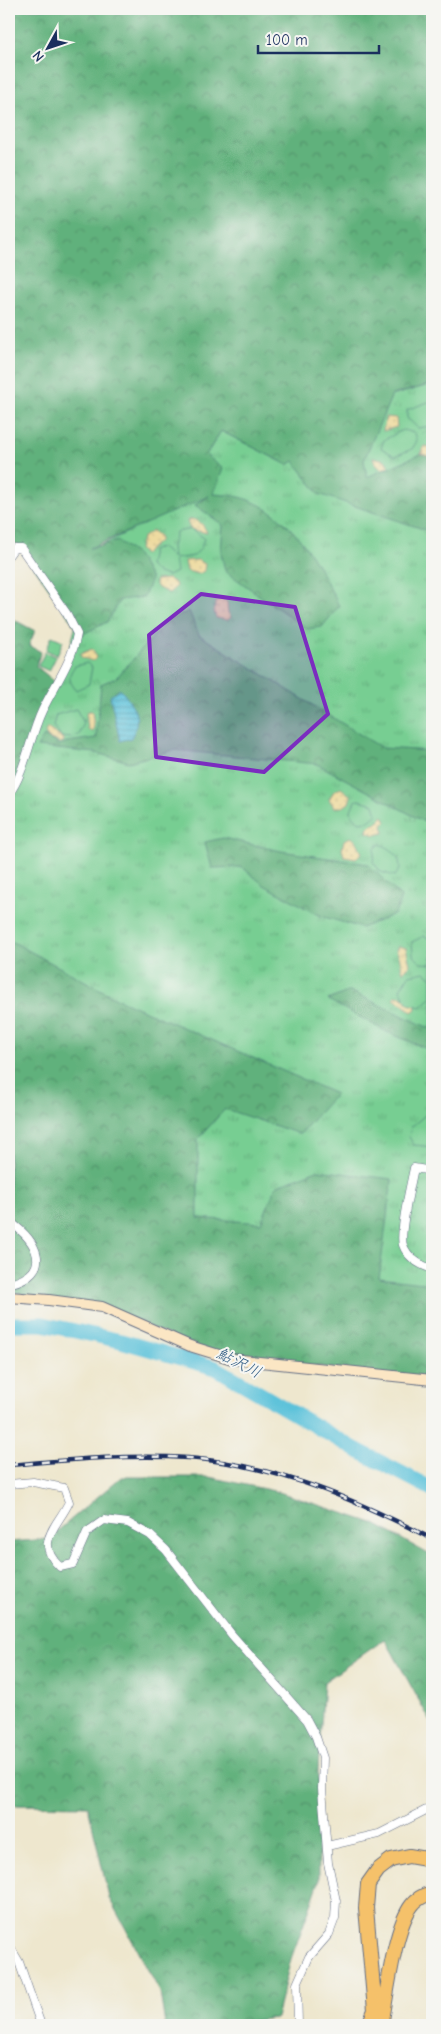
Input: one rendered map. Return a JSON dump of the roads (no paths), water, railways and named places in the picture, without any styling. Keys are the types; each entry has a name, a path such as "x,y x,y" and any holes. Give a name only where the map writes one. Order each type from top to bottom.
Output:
{"highway":[{"path":"369,2025 376,2010 366,1908 368,1884 378,1870 391,1860 409,1856 432,1860"},
{"path":"381,2025 396,1947 404,1921 416,1900 432,1893"}],"street":[{"path":"9,555 14,548 21,548 68,614 77,634 67,662 41,712 15,783 9,794"},
{"path":"432,1171 414,1168 402,1244 408,1255 420,1265 432,1269"},
{"path":"9,1222 28,1236 34,1245 38,1257 37,1266 32,1272 22,1280 9,1284"},
{"path":"9,1297 49,1300 102,1308 190,1346 232,1359 432,1380"},
{"path":"9,1484 33,1482 64,1488 69,1502 60,1520 52,1527 47,1546 50,1558 60,1567 73,1564 87,1532 104,1520 128,1523 150,1535 166,1550 232,1634 312,1728 323,1758 322,1789 327,1846 336,1901 335,1918 328,1934 309,1958 297,1984 298,2025"},
{"path":"327,1846 380,1834 432,1808"},
{"path":"9,1945 19,1962 41,2025"}],"water":[{"path":"120,689 133,706 136,724 131,738 120,741 110,696"}],"waterway":[{"name":"鮎沢川","path":"9,1324 43,1324 121,1341 216,1368 353,1448 432,1489"}],"railway":[{"path":"9,1465 98,1458 143,1457 188,1458 220,1462 283,1476 314,1486 374,1511 432,1539"}]}
